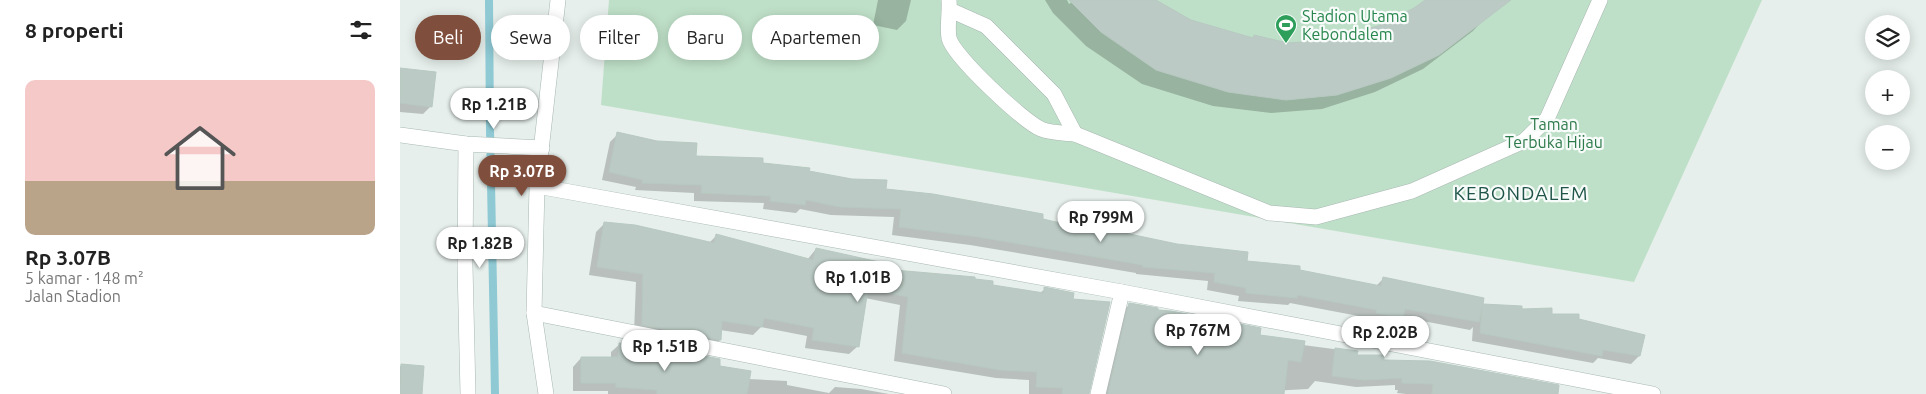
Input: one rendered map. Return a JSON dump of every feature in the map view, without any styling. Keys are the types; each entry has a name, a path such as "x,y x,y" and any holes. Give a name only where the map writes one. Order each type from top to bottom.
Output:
{"street":[{"path":"546,394 534,313 537,186 558,0"},
{"path":"1075,134 1054,94 986,26 949,5 949,40 992,90 1018,113 1042,129 1075,134 1269,213 1316,218 1412,191 1524,141 1546,119 1600,0"},
{"path":"400,135 472,144 542,148"},
{"path":"468,394 465,265 472,144"},
{"path":"537,186 1122,292 1653,394"},
{"path":"1098,394 1122,292"},
{"path":"534,313 944,394"}],"green space":[{"name":"Taman Terbuka Hijau","path":"609,0 1762,0 1634,282 601,105 604,60 658,60 658,15 608,15"}],"building":[{"name":"Stadion Utama Kebondalem","path":"1069,0 1156,0 1191,20 1253,38 1254,35 1288,43 1328,40 1378,26 1414,8 1425,0 1511,0 1439,55 1391,78 1337,95 1286,100 1228,92 1156,70 1101,32"},
{"path":"400,68 436,72 432,107 400,103"},
{"path":"617,132 657,141 697,143 696,156 763,158 763,163 810,168 809,171 852,179 887,180 886,189 933,194 1043,214 1043,219 1087,229 1087,225 1177,244 1248,252 1247,261 1300,266 1300,270 1381,286 1383,277 1484,298 1483,304 1522,306 1522,309 1552,308 1552,314 1579,314 1579,319 1645,335 1640,356 1603,350 1602,356 1480,333 1482,308 1479,322 1405,309 1403,318 1376,313 1377,310 1297,295 1297,298 1246,293 1246,288 1214,282 1215,273 1143,267 1143,265 979,237 899,227 901,209 840,207 806,200 805,205 770,201 771,196 701,193 702,185 642,183 643,180 609,172"},
{"path":"604,222 635,225 714,243 716,234 813,260 816,248 884,263 883,269 975,277 975,279 993,281 993,285 1044,293 1044,287 1074,293 1073,299 1110,302 1089,394 1062,394 1063,388 1036,387 1037,372 1000,370 902,353 908,297 868,289 859,347 812,340 814,328 764,318 762,327 722,321 721,340 642,325 643,274 597,267"},
{"path":"1129,303 1261,328 1260,335 1305,341 1301,362 1288,360 1284,394 1108,394"},
{"path":"619,343 641,344 720,359 720,366 751,371 747,394 657,394 657,390 616,387 616,383 581,383 581,357 618,357"},
{"path":"1335,348 1358,351 1357,355 1384,355 1384,360 1430,361 1559,385 1558,394 1432,394 1433,384 1402,383 1402,378 1364,380 1332,376"},
{"path":"401,364 424,366 422,394 400,394"}],"waterway":[{"path":"489,0 495,394"}],"place":[{"name":"Stadion Utama Kebondalem","path":"1286,44"}],"district":[{"name":"KEBONDALEM","path":"1521,193"}]}
